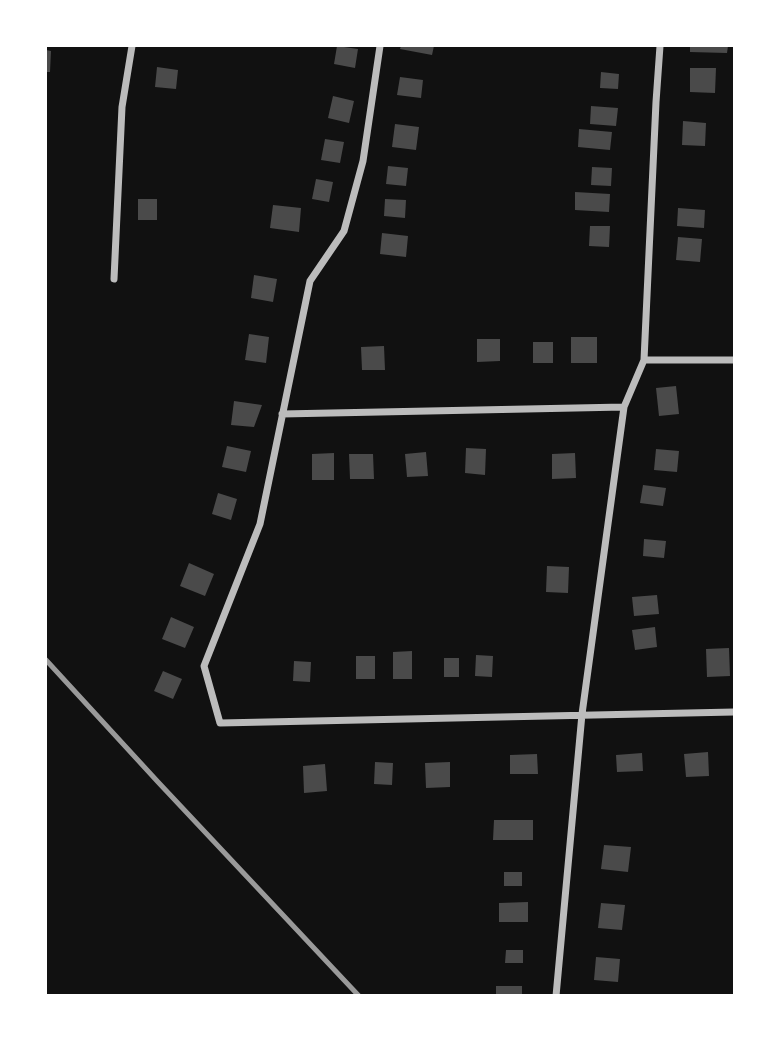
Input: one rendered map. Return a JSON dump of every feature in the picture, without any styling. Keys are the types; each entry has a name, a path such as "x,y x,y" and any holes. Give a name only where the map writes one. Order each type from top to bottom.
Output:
{"street":[{"path":"114,279 122,107 132,46"},
{"path":"380,46 363,161 344,231 310,281 260,524 204,666 220,723 734,712"},
{"path":"556,996 582,715 624,407 644,360 660,46"},
{"path":"644,360 734,360"},
{"path":"282,414 624,407"}],"building":[{"path":"337,46 358,49 355,68 334,64"},
{"path":"401,46 434,46 432,55 400,49"},
{"path":"690,46 728,46 727,53 690,52"},
{"path":"46,50 51,51 50,72 46,72"},
{"path":"157,67 178,70 176,89 155,87"},
{"path":"690,68 716,68 715,93 690,92"},
{"path":"601,72 619,74 618,89 600,88"},
{"path":"400,77 423,80 421,98 397,95"},
{"path":"333,96 354,101 349,123 328,118"},
{"path":"591,106 618,108 616,126 590,124"},
{"path":"683,121 706,123 705,146 682,145"},
{"path":"395,124 419,127 416,150 392,147"},
{"path":"579,129 612,132 610,150 578,147"},
{"path":"325,139 344,142 340,163 321,160"},
{"path":"388,166 408,168 406,186 386,184"},
{"path":"592,167 612,168 611,186 591,185"},
{"path":"316,179 333,182 329,202 312,199"},
{"path":"575,192 610,194 609,212 575,210"},
{"path":"138,199 157,199 157,220 138,220"},
{"path":"385,199 406,200 405,218 384,216"},
{"path":"273,205 301,208 299,232 270,228"},
{"path":"678,208 705,210 704,228 677,226"},
{"path":"590,226 610,226 609,247 589,246"},
{"path":"382,233 408,236 406,257 380,254"},
{"path":"678,237 702,239 700,262 676,260"},
{"path":"254,275 277,279 273,302 251,298"},
{"path":"249,334 269,337 266,363 245,360"},
{"path":"571,337 597,337 597,363 571,363"},
{"path":"477,339 500,339 500,361 477,362"},
{"path":"533,342 553,342 553,363 533,363"},
{"path":"384,346 385,370 362,370 361,347"},
{"path":"676,386 679,414 659,416 656,388"},
{"path":"234,401 262,405 254,427 231,425"},
{"path":"227,446 251,451 246,472 222,467"},
{"path":"466,448 486,449 485,475 465,473"},
{"path":"656,449 679,451 677,472 654,470"},
{"path":"426,452 428,476 407,477 405,454"},
{"path":"334,453 334,480 312,480 312,454"},
{"path":"575,453 576,478 552,479 552,454"},
{"path":"349,454 373,454 374,479 350,479"},
{"path":"643,485 666,488 663,506 640,503"},
{"path":"218,493 237,499 231,520 212,514"},
{"path":"644,539 666,541 664,558 643,556"},
{"path":"189,563 214,574 205,596 180,586"},
{"path":"547,566 569,567 568,593 546,592"},
{"path":"657,595 659,614 634,616 632,597"},
{"path":"171,617 194,627 185,648 162,639"},
{"path":"655,627 657,647 635,650 632,630"},
{"path":"729,648 730,676 707,677 706,649"},
{"path":"412,651 412,679 393,679 393,652"},
{"path":"476,655 493,656 492,677 475,676"},
{"path":"356,656 375,656 375,679 356,679"},
{"path":"444,658 459,658 459,677 444,677"},
{"path":"294,661 311,662 310,682 293,681"},
{"path":"163,671 182,679 173,699 154,691"},
{"path":"708,752 709,776 686,777 684,754"},
{"path":"642,753 643,771 617,772 616,755"},
{"path":"537,754 538,774 510,774 510,755"},
{"path":"375,762 393,763 392,785 374,784"},
{"path":"450,762 450,787 426,788 425,763"},
{"path":"325,764 327,791 304,793 303,766"},
{"path":"494,820 533,820 533,840 493,840"},
{"path":"604,845 631,847 628,872 601,869"},
{"path":"504,872 522,872 522,886 504,886"},
{"path":"528,902 528,922 499,922 499,903"},
{"path":"601,903 625,905 622,930 598,928"},
{"path":"506,950 523,950 523,963 505,963"},
{"path":"596,957 620,959 618,982 594,980"},
{"path":"496,986 522,986 522,996 496,996"}],"railway":[{"path":"46,660 359,996"}]}
